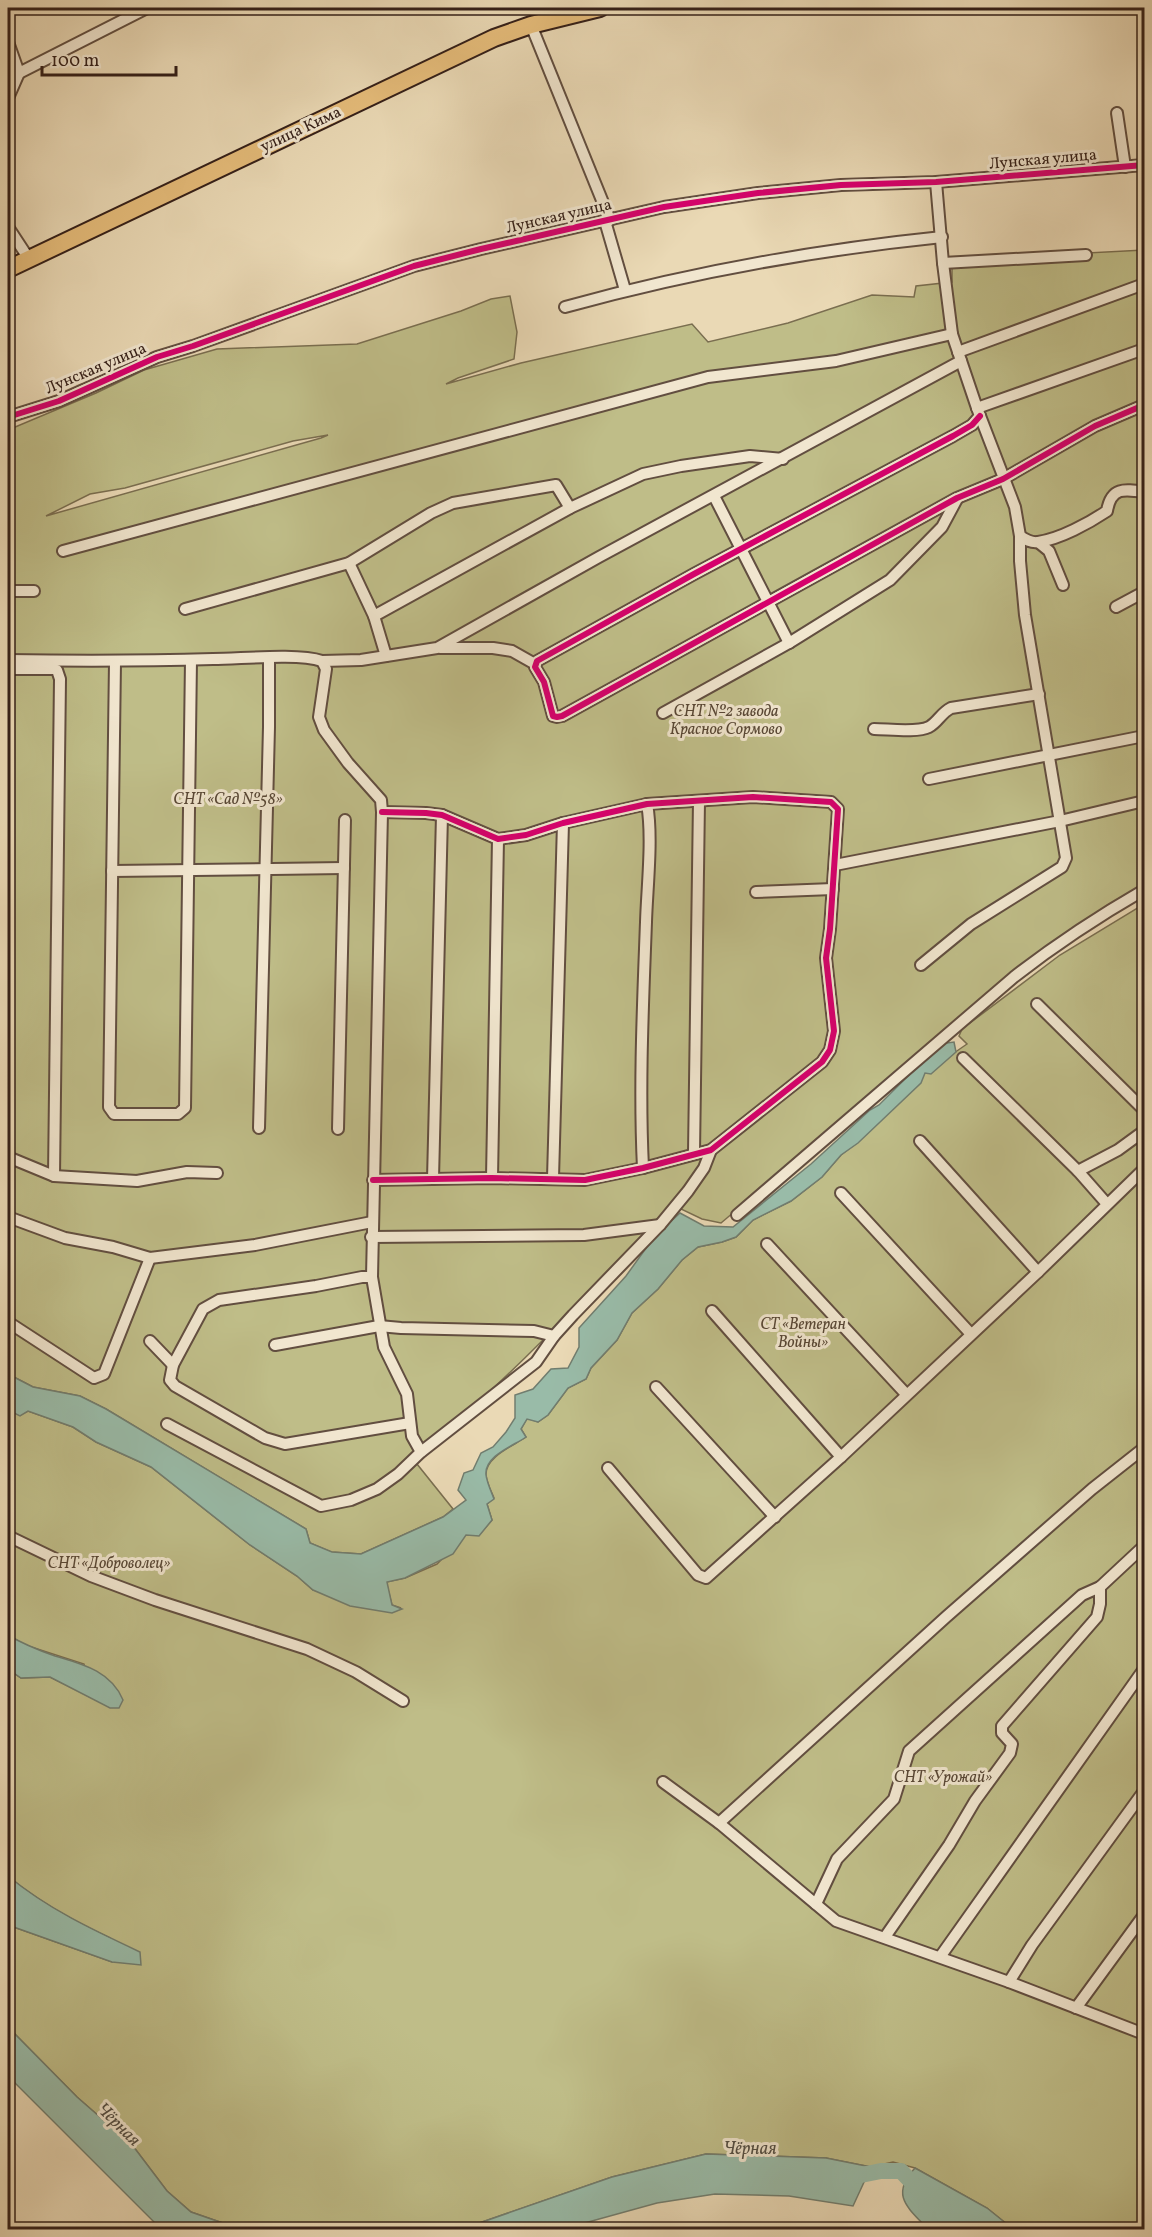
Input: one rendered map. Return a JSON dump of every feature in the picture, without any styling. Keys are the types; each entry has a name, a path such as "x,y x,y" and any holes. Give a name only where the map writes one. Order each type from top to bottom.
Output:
{"main road":[{"name":"улица Кима","path":"8,270 494,38 531,25 600,8"}],"street":[{"path":"8,98 19,73 147,8"},
{"path":"531,25 608,220 625,290"},
{"path":"8,42 19,73"},
{"path":"1117,113 1125,167"},
{"name":"Лунская улица","path":"8,417 59,401 157,357 414,266 664,207 758,193 841,185 936,182 1144,165"},
{"path":"921,965 971,924 1062,867 1066,858 1025,615 1020,536 1015,507 978,412 952,334 936,182"},
{"path":"8,226 30,259"},
{"path":"565,307 625,290 860,246 942,237"},
{"path":"943,263 1086,255"},
{"path":"437,648 599,557 783,459 959,357 1144,284"},
{"path":"63,551 708,377 836,361 952,334"},
{"path":"535,664 550,653 953,436 972,425 978,412 1144,349"},
{"path":"8,660 115,662 314,658 322,661 362,660 437,648 492,648 512,651 535,664 547,692 551,712 557,717 770,603 957,498 1003,479 1095,426 1144,405"},
{"path":"374,616 570,508 643,474 750,456 783,459"},
{"path":"184,609 349,563 431,513 453,503 556,485 570,508"},
{"path":"1020,536 1028,541 1038,542 1091,522 1107,511 1110,498 1116,492 1132,490 1144,492"},
{"path":"714,496 743,548 789,643"},
{"path":"663,713 789,643 890,580 942,527 957,498"},
{"path":"1038,542 1049,551 1063,585"},
{"path":"349,563 374,616 386,657"},
{"path":"8,591 34,591"},
{"path":"1116,607 1144,592"},
{"path":"259,1128 269,658"},
{"path":"115,662 109,1107 114,1114 178,1114 185,1108 191,660"},
{"path":"322,661 326,669 320,717 324,730 348,763 381,800 372,1278 384,1347 407,1394 412,1436 421,1452"},
{"path":"8,669 53,669 57,670 60,679 54,1176"},
{"path":"874,729 928,727 941,713 951,708 1039,694"},
{"path":"929,779 1144,736"},
{"path":"373,1180 553,1178 585,1180 711,1150 805,1078 822,1062 830,1050 834,1031 826,958 838,809 831,802 753,797 647,804 563,822 526,835 498,839 442,815 382,812"},
{"path":"694,1153 699,801"},
{"path":"835,865 1060,821 1144,801"},
{"path":"643,1168 640,1107 648,879 649,815 647,804"},
{"path":"433,1179 442,815"},
{"path":"338,1129 345,820"},
{"path":"553,1178 563,822"},
{"path":"492,1178 498,839"},
{"path":"112,871 344,868"},
{"path":"756,892 833,889"},
{"path":"737,1215 1014,977 1112,908 1144,890"},
{"path":"1037,1004 1144,1110"},
{"path":"963,1058 1078,1171 1107,1204"},
{"path":"1078,1171 1118,1150 1144,1131"},
{"path":"920,1141 1038,1272"},
{"path":"167,1425 321,1506 351,1500 377,1490 421,1452 536,1362 554,1336 660,1225 704,1168 711,1150"},
{"path":"8,1157 54,1176 137,1181 187,1172 217,1173"},
{"path":"608,1468 698,1575 706,1578 841,1456 970,1333 1038,1272 1144,1169"},
{"path":"841,1193 970,1333"},
{"path":"8,1217 65,1238 113,1247 150,1258 255,1245 372,1222"},
{"path":"371,1237 584,1235 660,1225"},
{"path":"767,1244 906,1394"},
{"path":"8,1322 94,1378 100,1377 104,1374 150,1258"},
{"path":"372,1278 362,1277 305,1288 219,1300 203,1309 173,1365 170,1380 175,1386 265,1438 285,1444 410,1423"},
{"path":"712,1311 841,1456"},
{"path":"275,1346 379,1326 534,1331 554,1336"},
{"path":"150,1341 173,1365"},
{"path":"656,1387 775,1517"},
{"path":"719,1823 946,1617 1092,1490 1144,1448"},
{"path":"8,1536 102,1580 155,1600 307,1649 356,1672 403,1701"},
{"path":"816,1904 837,1859 894,1799 909,1750 1082,1595 1100,1587 1144,1546"},
{"path":"885,1937 949,1845 975,1801 1010,1753 1012,1744 1002,1733 1002,1726 1097,1617 1100,1587"},
{"path":"940,1957 1144,1669"},
{"path":"663,1782 719,1823 836,1921 1009,1982 1144,2034"},
{"path":"1009,1982 1032,1945 1144,1791"},
{"path":"1076,2008 1144,1915"}],"green space":[{"name":"СНТ №2 завода Красное Сормово","path":"1144,250 1144,886 1052,943 721,1223 702,1219 675,1206 660,1216 541,1342 479,1402 413,1459 453,1509 443,1517 361,1554 331,1552 310,1543 306,1529 106,1409 80,1396 33,1387 8,1374 8,430 144,370 217,349 357,344 461,311 491,299 510,296 517,332 514,359 446,384 521,363 692,324 708,342 788,323 872,295 914,297 916,286 952,282 952,260","holes":["328,435 46,516 90,494 125,488 293,441"]},
{"path":"1144,904 1144,2229 1013,2229 987,2208 915,2168 893,2162 871,2167 826,2158 706,2154 612,2177 462,2229 240,2229 191,2212 167,2191 133,2146 77,2097 8,2027 8,1925 112,1962 110,1938 57,1910 8,1876 8,1669 21,1678 50,1677 90,1697 84,1664 25,1645 8,1635 8,1410 20,1415 28,1411 73,1427 96,1442 151,1467 250,1545 297,1576 313,1590 401,1608 392,1605 386,1582 405,1578 437,1564 465,1535 479,1535 492,1520 487,1504 494,1498 486,1475 490,1463 495,1457 526,1437 521,1429 527,1418 538,1422 548,1415 568,1388 586,1379 591,1368 617,1340 632,1313 658,1289 682,1260 698,1247 736,1237 753,1220 791,1201 822,1177 841,1155 858,1142 925,1073 967,1044 959,1036 962,1029 1060,955"}],"shaded area":[{"path":"954,1042 956,1052 931,1074 925,1073 921,1083 858,1143 841,1155 822,1177 791,1201 753,1220 736,1237 698,1247 682,1260 658,1289 632,1313 617,1340 591,1368 586,1379 568,1388 548,1415 538,1422 527,1419 521,1429 526,1437 500,1452 490,1462 486,1475 494,1499 487,1504 492,1520 479,1536 466,1535 453,1554 405,1578 387,1582 392,1605 402,1609 392,1613 350,1606 313,1590 297,1576 250,1545 151,1467 96,1442 73,1427 28,1411 20,1416 8,1410 8,1374 33,1387 80,1396 106,1409 306,1529 310,1543 332,1552 361,1554 443,1517 466,1500 458,1490 464,1473 473,1470 481,1453 493,1447 506,1432 515,1418 515,1395 533,1389 551,1369 568,1368 579,1347 579,1328 626,1276 654,1237 680,1213 704,1226 733,1227 811,1164 870,1110 879,1105 940,1044"},
{"path":"8,1635 31,1647 85,1666 103,1675 118,1690 123,1700 119,1708 110,1708 50,1677 21,1678 8,1669"},
{"path":"8,1876 55,1909 140,1952 141,1965 112,1962 8,1925"},
{"path":"8,2027 77,2097 133,2146 167,2191 191,2212 240,2229 163,2229 157,2225 8,2076"},
{"path":"706,2154 826,2158 871,2167 853,2206 789,2196 715,2194 657,2203 563,2229 462,2229 612,2177"},
{"path":"915,2168 987,2208 1013,2229 928,2229 904,2200 904,2186"}],"waterway":[{"name":"Чёрная","path":"846,2178 881,2171 901,2171 921,2192"}],"cycle path":[{"path":"8,417 59,401 157,357 414,266 664,207 758,193 841,185 936,182 1144,165"},
{"path":"980,416 972,425 953,436 694,574 537,661 535,667 544,682 553,716 562,716 957,498 1003,479 1095,426 1144,405"},
{"path":"373,1180 492,1178 585,1180 711,1150 822,1062 830,1050 834,1031 826,958 838,809 831,802 753,797 647,804 563,823 526,835 498,839 442,815 382,812"}],"park label":[{"name":"СНТ «Сад №58»","path":"228,800"},
{"name":"СТ «Ветеран Войны»","path":"803,1334"},
{"name":"СНТ «Доброволец»","path":"109,1564"},
{"name":"СНТ «Урожай»","path":"943,1778"}]}
